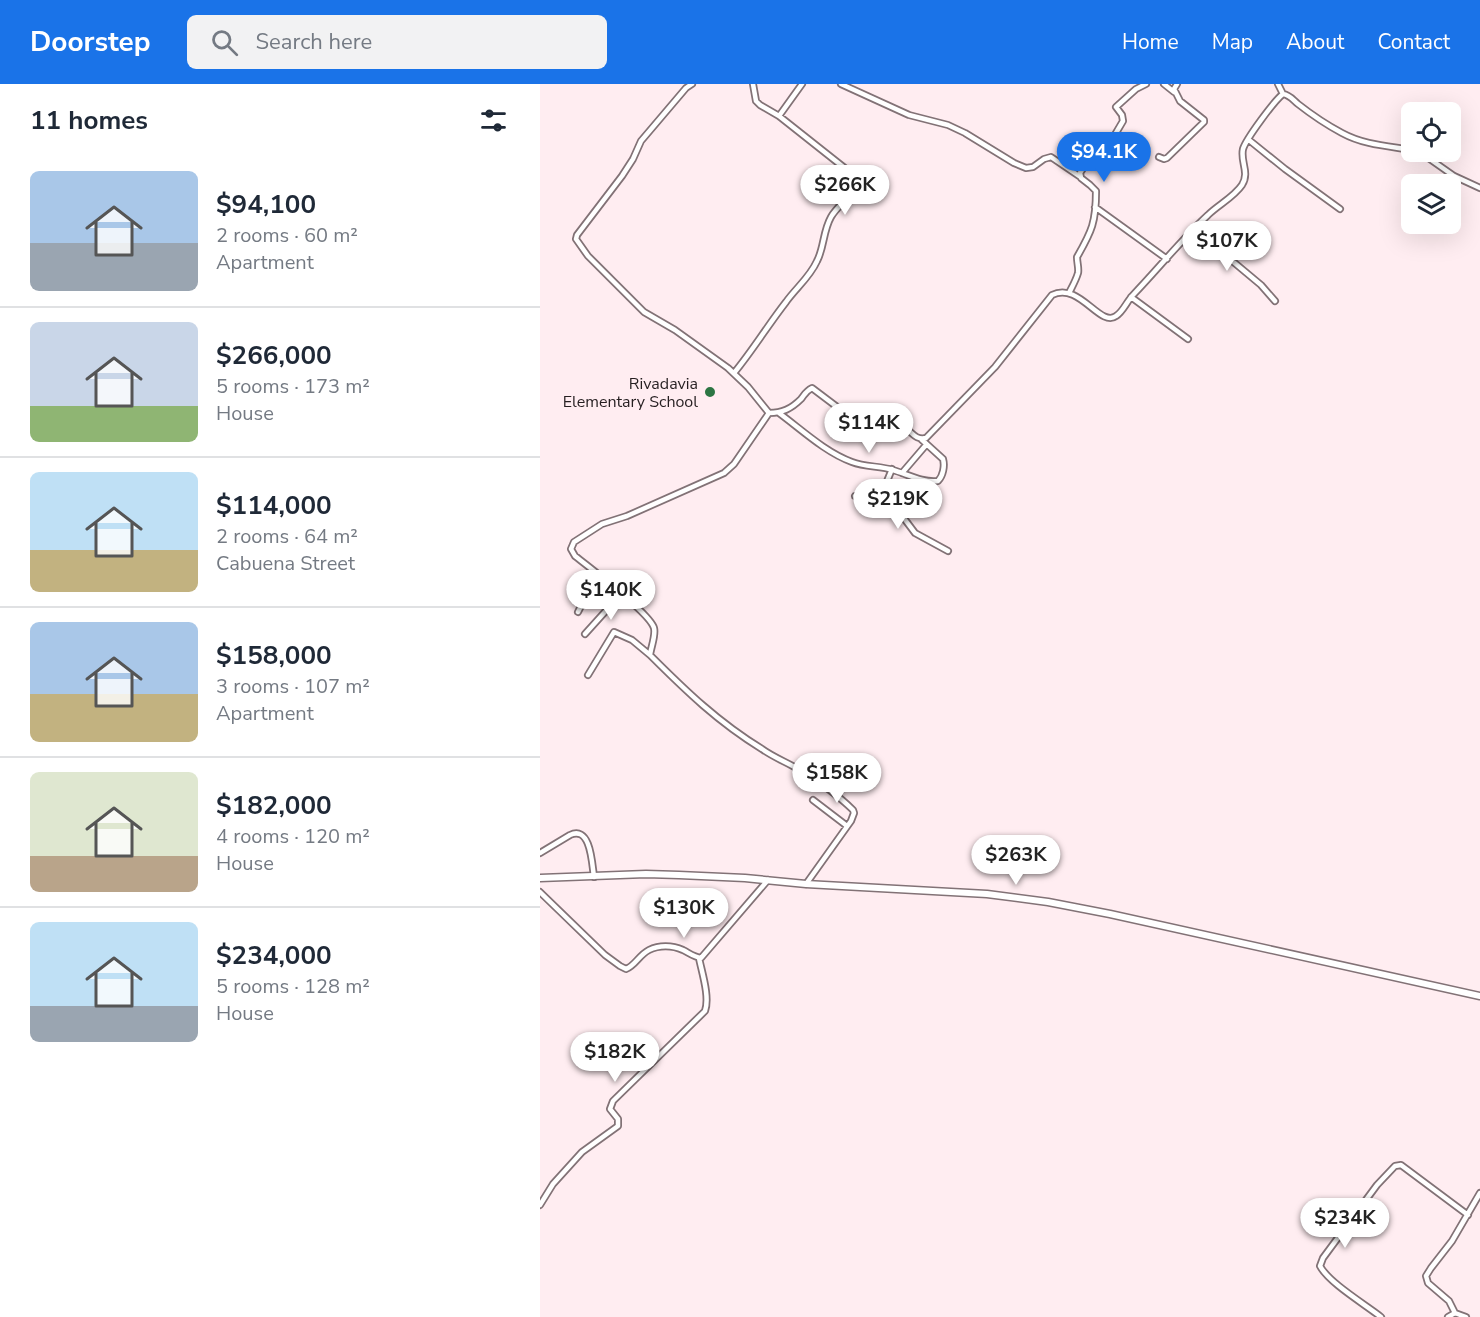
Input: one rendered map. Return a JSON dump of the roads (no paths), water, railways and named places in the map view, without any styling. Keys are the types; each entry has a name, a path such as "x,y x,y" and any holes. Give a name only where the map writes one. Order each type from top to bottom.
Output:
{"street":[{"path":"692,84 686,87 641,141 622,176 576,239 588,256 644,312 675,330 734,373 769,413"},
{"path":"734,373 818,261 825,230 831,217 859,185 856,177 779,116 756,101 753,84"},
{"path":"779,116 802,84"},
{"path":"841,84 909,114 948,125 1026,168 1033,167 1051,157 1096,191 1094,223 1077,257 1077,275 1068,293"},
{"path":"1079,176 1099,143 1113,138 1123,121 1116,107 1136,89 1146,84"},
{"path":"1159,157 1167,158 1204,122 1164,84"},
{"path":"1175,93 1174,89 1177,84"},
{"path":"1278,84 1283,94 1287,94 1297,104 1345,135 1383,147 1401,149"},
{"path":"769,413 785,411 812,388 861,425 875,429 901,426 916,438 926,438 995,367 1052,295 1063,291 1077,297 1102,316 1110,318 1116,316 1194,229 1243,184 1246,174 1243,148 1274,102 1283,94"},
{"path":"1249,140 1340,209"},
{"path":"1434,162 1454,176 1480,188"},
{"path":"1095,207 1167,259"},
{"path":"1194,229 1261,285 1275,301"},
{"path":"1131,297 1188,339"},
{"path":"650,655 654,627 621,593 575,556 571,549 572,544 602,524 627,516 724,473 734,465 769,413"},
{"path":"779,413 810,437 855,463 892,470 933,482 938,481 944,469 944,459 921,439"},
{"path":"902,473 926,445"},
{"path":"878,503 892,470"},
{"path":"855,496 896,511 915,532 948,550"},
{"path":"578,612 582,606 580,591 594,571"},
{"path":"585,634 621,593"},
{"path":"588,675 614,632 632,640 713,716 762,750 801,770 851,808 854,813 847,826 806,884"},
{"path":"813,800 847,826"},
{"path":"540,853 570,835 579,833 588,843 594,877"},
{"path":"540,878 679,874 987,894 1048,902 1110,914 1480,996"},
{"path":"699,958 768,880"},
{"path":"540,892 605,955 623,968 629,968 644,953 658,947 674,947 699,958"},
{"path":"540,1205 553,1184 582,1152 618,1126 618,1119 610,1109 613,1101 705,1011 707,1004 699,958"},
{"path":"1381,1317 1357,1300 1326,1274 1320,1266 1323,1258 1377,1185 1395,1166 1401,1165 1468,1215"},
{"path":"1466,1317 1455,1313 1449,1301 1428,1283 1426,1276 1452,1241 1480,1194"},
{"path":"1448,1317 1455,1313"}],"place":[{"name":"Rivadavia Elementary School","path":"710,392"}]}
